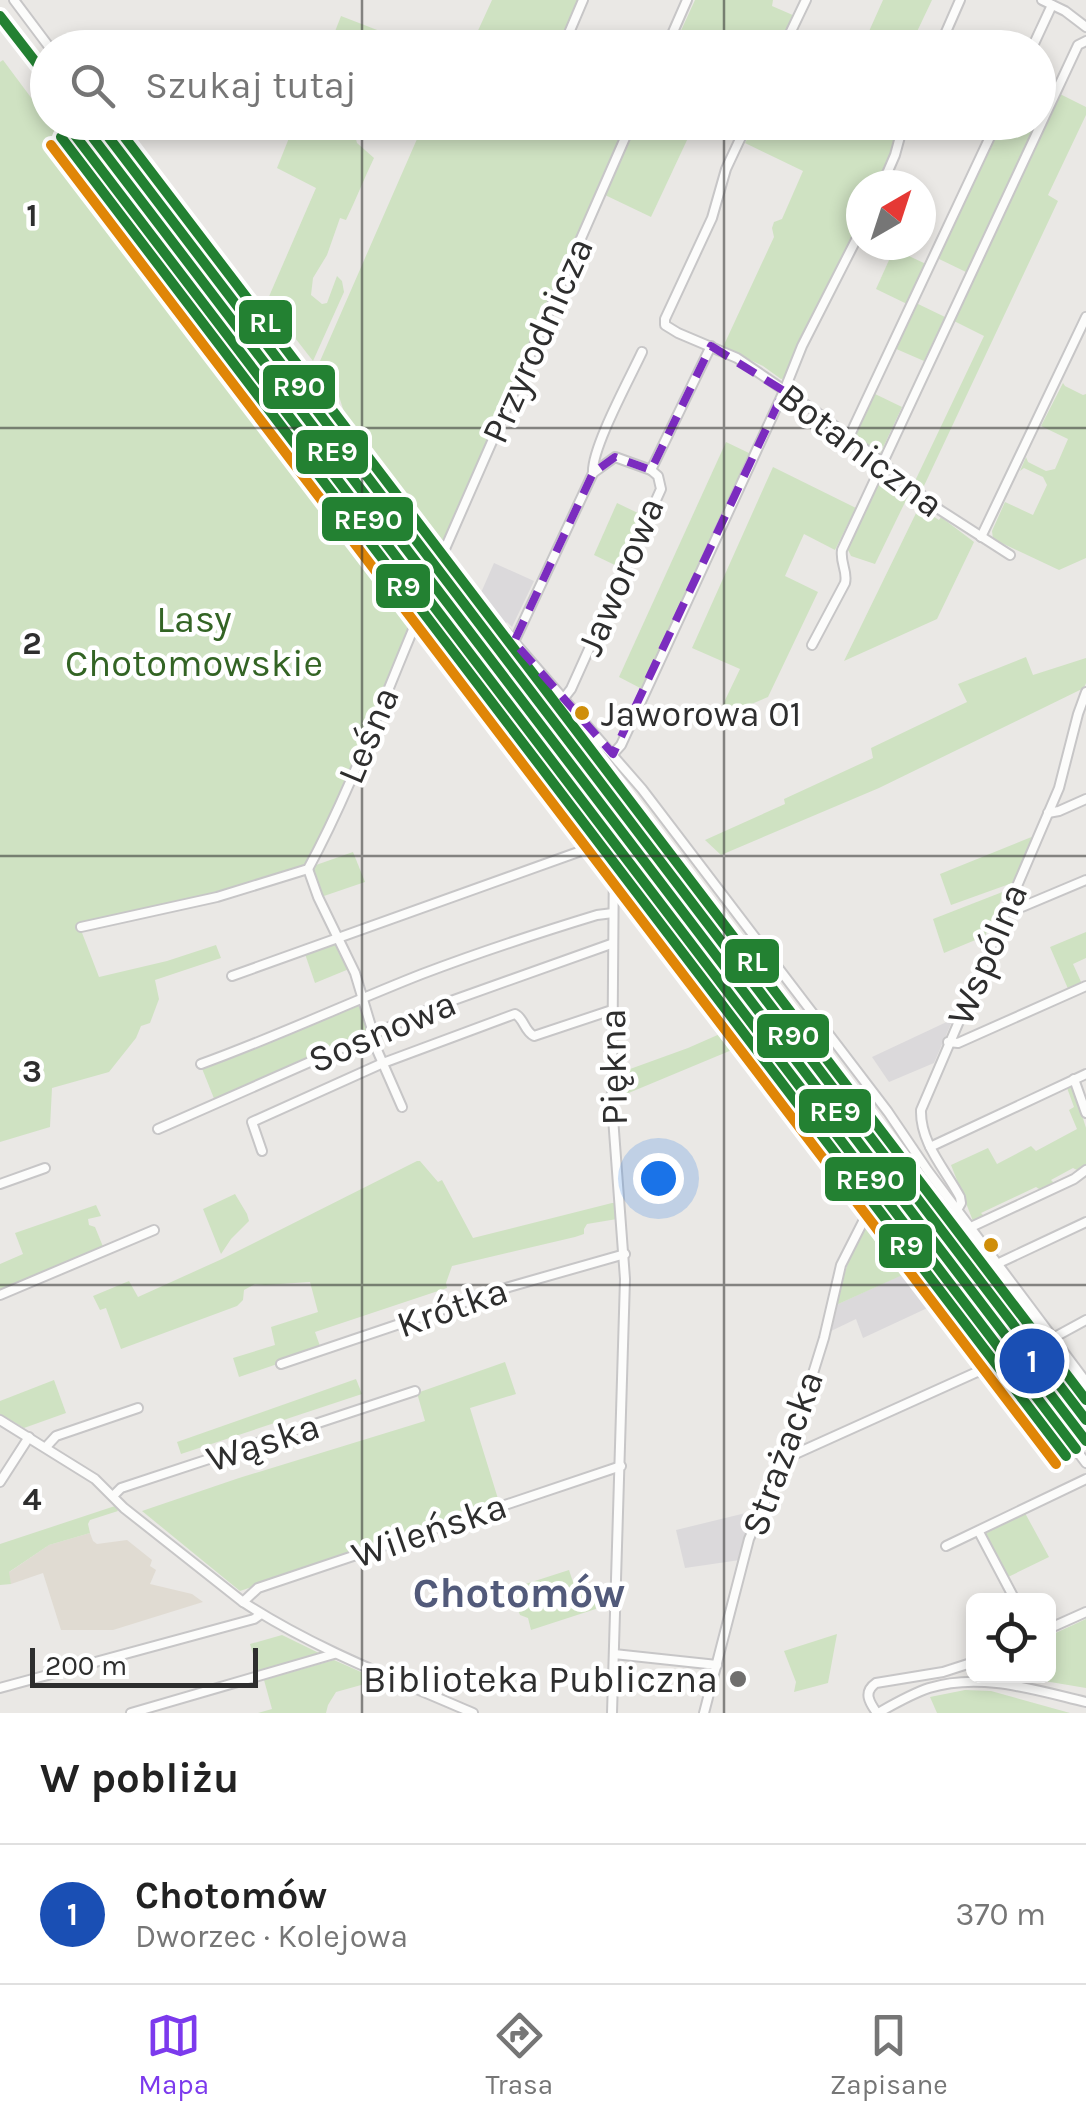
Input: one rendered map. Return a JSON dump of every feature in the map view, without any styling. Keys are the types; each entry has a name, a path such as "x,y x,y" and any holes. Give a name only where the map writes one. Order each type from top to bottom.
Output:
{"street":[{"path":"14,0 36,30"},
{"path":"570,30 584,0"},
{"path":"674,30 687,0"},
{"path":"792,30 806,0"},
{"path":"947,30 960,0"},
{"path":"1042,0 1084,25 1086,12"},
{"path":"1040,30 1052,5"},
{"path":"1056,92 1078,45 1086,41"},
{"path":"122,140 441,558 613,754 863,1079 1086,1382"},
{"name":"Przyrodnicza","path":"441,558 624,140"},
{"name":"Botaniczna","path":"740,140 726,169 712,218 665,322 668,327 737,358 882,462 916,493 1010,555"},
{"path":"889,170 900,140"},
{"path":"849,438 988,140"},
{"path":"812,645 846,584 842,550 1033,140"},
{"path":"613,754 621,745 802,346 846,259"},
{"path":"981,537 1086,317"},
{"name":"Jaworowa","path":"564,698 662,489 658,476 651,470 710,346"},
{"path":"514,642 592,473 598,449 642,352"},
{"path":"598,449 651,470"},
{"path":"592,473 615,457"},
{"name":"Piękna","path":"429,601 609,841 614,853 612,1104 625,1254 612,1713"},
{"name":"Leśna","path":"308,869 420,613 429,601"},
{"name":"Wspólna","path":"957,1210 960,1197 930,1147 920,1110 1048,813 1065,770 1086,692"},
{"path":"1048,813 1086,799"},
{"path":"232,976 609,841"},
{"path":"614,853 629,866 875,1198 985,1329"},
{"path":"80,928 217,897 308,869 354,973 371,1033 402,1107"},
{"path":"1006,908 1017,909 1086,880"},
{"path":"202,1064 505,944 613,913"},
{"name":"Sosnowa","path":"158,1129 437,1006 611,944"},
{"path":"948,1042 958,1043 1086,986"},
{"path":"262,1151 252,1122 383,1063 515,1014 534,1036 612,1010"},
{"path":"930,1147 1086,1074"},
{"path":"1074,1080 1086,1113"},
{"path":"0,1184 45,1168"},
{"path":"971,1228 1074,1180 1086,1170"},
{"name":"Strażacka","path":"704,1713 746,1549 786,1456 824,1338 841,1265 875,1198"},
{"path":"999,1263 1086,1222"},
{"path":"0,1295 154,1230"},
{"name":"Krótka","path":"281,1364 509,1287 625,1254"},
{"path":"1052,1338 1086,1320"},
{"path":"995,1342 1086,1463"},
{"path":"786,1456 978,1372 1019,1374"},
{"name":"Wąska","path":"113,1496 122,1488 415,1391"},
{"path":"46,1447 56,1436 138,1408"},
{"path":"0,1420 95,1479 124,1508 261,1614 334,1654 473,1713"},
{"path":"0,1482 29,1437"},
{"name":"Wileńska","path":"243,1602 258,1588 620,1466"},
{"path":"946,1546 1086,1479"},
{"path":"978,1532 1011,1593"},
{"path":"1056,1625 1086,1612"},
{"path":"0,1688 261,1614"},
{"path":"131,1713 334,1654"},
{"path":"614,1654 716,1665"},
{"path":"966,1665 876,1683 868,1694 869,1701 878,1713 924,1690 962,1682 994,1682 1086,1702"}],"highlighted area":[{"path":"711,346 784,391 613,754 514,642 593,473 615,457 651,470"}],"shaded area":[{"path":"494,563 534,581 512,627 480,595"},
{"path":"953,1019 934,1063 889,1082 872,1057"},
{"path":"925,1264 951,1297 863,1338 856,1319 829,1332 834,1306"},
{"path":"758,1510 740,1560 685,1568 676,1530"},
{"path":"90,1533 97,1544 127,1540 152,1560 150,1566 156,1570 150,1584 192,1594 203,1602 113,1630 61,1630 43,1573 11,1584 8,1573 49,1545"}],"green space":[{"path":"492,0 580,0 566,30 478,30"},
{"path":"695,0 773,0 772,6 795,16 788,30 681,30"},
{"path":"883,0 932,0 918,30 870,30"},
{"path":"341,16 377,30 336,30"},
{"name":"Lasy Chotomowskie","path":"3,60 30,96 30,140 63,140 86,170 85,177 104,204 418,612 317,850 308,862 300,868 208,896 79,925 99,977 216,945 221,958 155,980 159,999 150,1023 141,1026 109,1072 52,1088 50,1127 0,1142"},
{"path":"1060,94 1086,107 1086,115 1048,195 1058,201 923,488 915,481 984,336 954,321 1039,140 1056,140 1056,103"},
{"path":"288,140 356,140 374,158 346,220 340,218 327,255 313,278 311,295 322,304 327,303 337,276 344,292 313,361 292,334 285,336 264,308 316,188 277,168"},
{"path":"417,140 619,140 443,542 344,412 336,387 317,368"},
{"path":"630,140 687,140 651,217 605,195"},
{"path":"746,140 894,140 886,170 846,170 846,257 826,287 785,378 781,379 723,347 774,237 774,222 782,219 803,171 745,143"},
{"path":"992,140 1029,140 966,272 937,258"},
{"path":"889,260 917,260 926,264 907,304 876,289"},
{"path":"916,303 945,317 924,361 894,348"},
{"path":"1063,383 1086,394 1086,558 1059,570 993,539 992,531 1005,502 1033,515 1047,485 1043,477 1024,468 1020,471 1026,457 1046,471 1055,469 1068,439 1041,426"},
{"path":"873,393 902,407 878,454 854,434"},
{"path":"726,442 751,454 642,689 619,677"},
{"path":"773,467 856,508 835,550 804,534 785,576 818,592 768,697 716,719 740,669 692,648"},
{"path":"880,476 886,476 909,494 875,564 851,556 847,548"},
{"path":"617,503 642,515 619,567 594,555"},
{"path":"919,507 939,520 941,517 974,542 937,619 844,661"},
{"path":"1026,657 1033,675 1086,658 1084,688 879,788 721,855 705,840 873,758 871,748 967,702 958,684"},
{"path":"1034,836 1015,882 951,905 940,874"},
{"path":"353,852 365,882 321,897 311,873 316,865"},
{"path":"1005,891 985,936 944,953 933,919"},
{"path":"1086,932 1086,958 1073,964 1082,984 1069,991 1050,947"},
{"path":"334,943 339,945 349,969 315,983 305,954"},
{"path":"358,1002 371,1031 215,1101 201,1066"},
{"path":"738,1026 751,1042 619,1097 619,1073"},
{"path":"1070,1084 1083,1110 1086,1166 1079,1171 1073,1168 1051,1180 1055,1184 1042,1191 1036,1187 981,1213 985,1217 973,1221 951,1165 988,1148 997,1164 1031,1146 1036,1151 1077,1129 1069,1110 1074,1107 1066,1085"},
{"path":"417,1161 438,1182 442,1180 473,1238 612,1203 616,1203 617,1219 587,1224 584,1234 575,1237 452,1266 447,1288 315,1332 321,1349 239,1377 233,1358 275,1345 271,1327 318,1312 310,1282 255,1284 244,1290 243,1300 237,1306 121,1349 106,1308 100,1310 93,1296 129,1281 138,1297"},
{"path":"235,1194 249,1221 221,1254 203,1209"},
{"path":"96,1205 101,1216 88,1219 89,1225 95,1227 104,1249 0,1292 0,1264 23,1254 15,1233"},
{"path":"879,1217 888,1222 920,1267 834,1306 866,1225"},
{"path":"505,1362 516,1394 470,1408 499,1502 240,1591 142,1511 425,1421 417,1393"},
{"path":"356,1379 362,1394 181,1454 177,1442"},
{"path":"54,1380 66,1413 24,1428 0,1414 0,1401"},
{"path":"115,1506 118,1511 90,1520 90,1533 49,1545 9,1572 11,1584 0,1585 0,1544"},
{"path":"1025,1513 1049,1557 1006,1578 983,1535"},
{"path":"569,1570 577,1594 611,1584 611,1604 531,1630 510,1589"},
{"path":"1086,1619 1086,1688 1056,1683 1056,1633"},
{"path":"837,1634 828,1683 794,1692 796,1682 784,1651"},
{"path":"282,1635 325,1656 259,1675 250,1644"},
{"path":"334,1660 379,1680 336,1692 326,1713 258,1713 272,1709 264,1680"},
{"path":"965,1690 991,1691 1070,1713 937,1713 930,1697"}],"transit line":[{"name":"RE9","path":"0,16 30,55"},
{"name":"R9","path":"63,140 1066,1456"},
{"name":"RE90","path":"79,140 1076,1449"},
{"name":"RE9","path":"95,140 1086,1441"},
{"name":"R90","path":"111,140 1086,1420"},
{"name":"RL","path":"127,140 1086,1400"},
{"path":"51,145 1056,1464"}],"place":[{"name":"Jaworowa 01","path":"582,713"},
{"name":"Chotomów","path":"1032,1361"},
{"name":"Biblioteka Publiczna","path":"738,1679"}],"district":[{"name":"Chotomów","path":"519,1592"}]}
